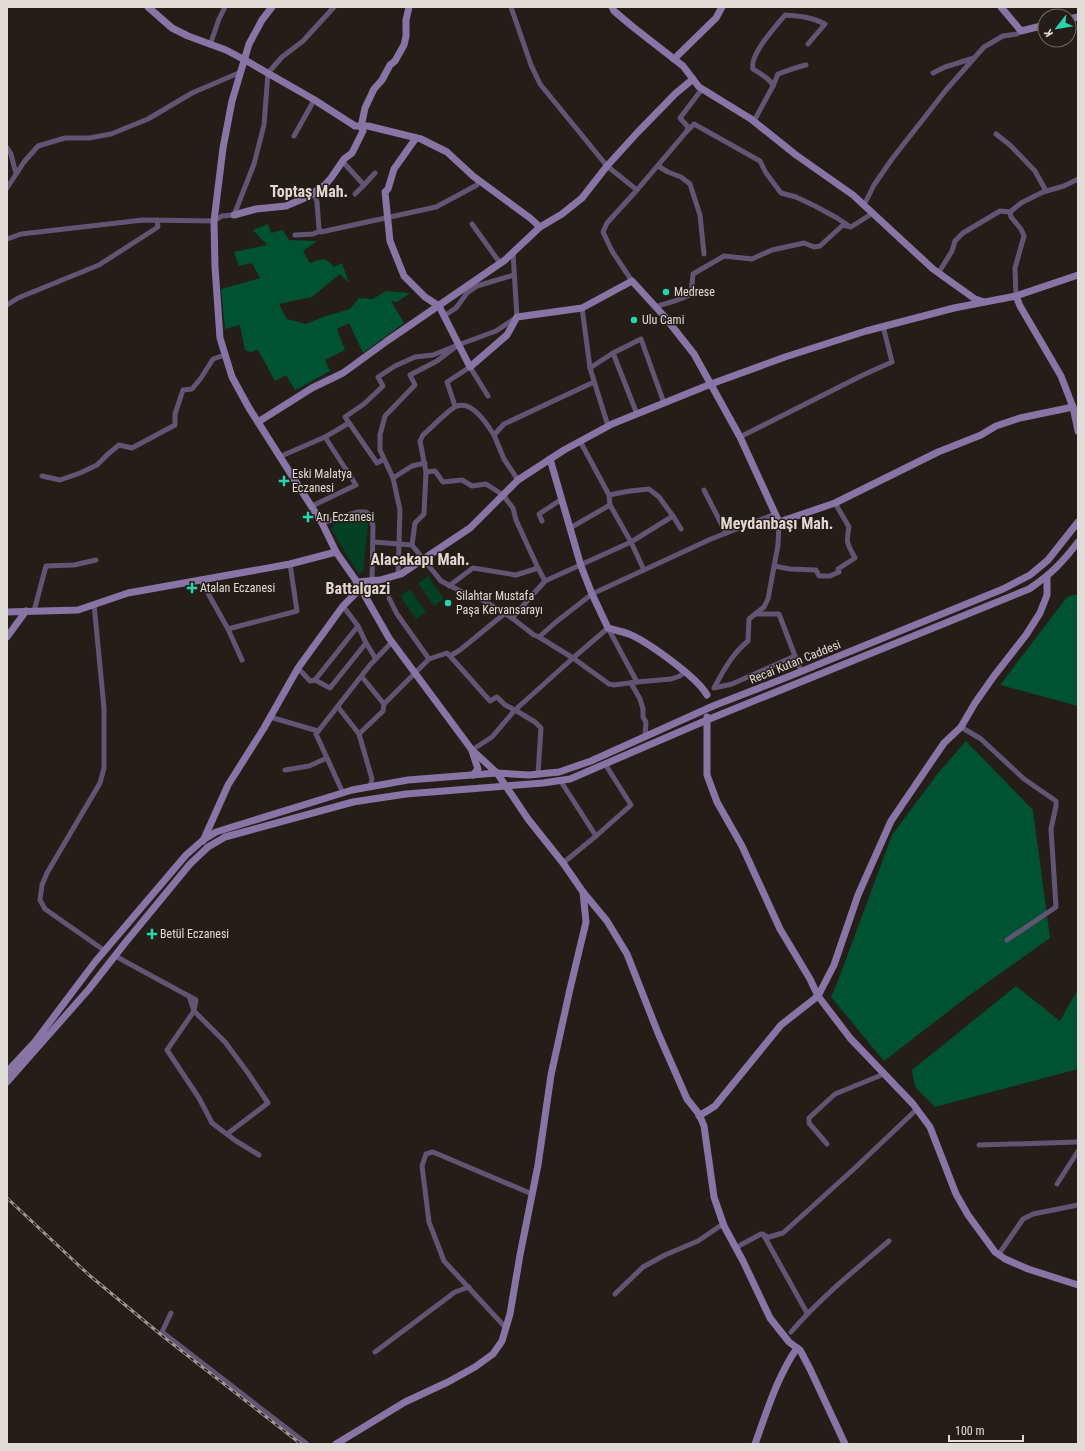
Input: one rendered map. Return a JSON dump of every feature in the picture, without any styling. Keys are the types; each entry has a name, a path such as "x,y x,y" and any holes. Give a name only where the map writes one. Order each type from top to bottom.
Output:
{"street":[{"path":"148,7 172,28 210,45 226,50 245,60 313,99 355,126 368,126 416,138 447,152 478,180 540,227"},
{"path":"210,45 219,19 226,7"},
{"path":"272,7 262,20 249,44 232,101 222,148 214,221 214,267 220,338 232,377 279,457 312,506 336,552 357,582 392,642 472,750 497,773 528,819 563,863 583,892 608,921 627,954 655,1026 687,1099 704,1126 714,1197 723,1224 743,1261 770,1318 788,1342 800,1350 845,1444"},
{"path":"234,215 254,164 264,125 268,73 282,57 303,41 334,7"},
{"path":"7,239 21,234 143,220 214,221 222,216 286,206 299,202 325,185 352,153 356,146 363,130 361,127 365,108 374,89 382,80 390,65 395,61 404,45 406,36 406,20 409,7"},
{"path":"612,7 614,11 633,27 683,66 699,87 754,121 796,155 853,195 911,250 975,299 986,302"},
{"path":"674,59 716,18 722,7"},
{"path":"1001,7 1021,31"},
{"path":"510,8 531,65 540,84 607,166 637,190"},
{"path":"773,86 772,83 765,77 753,70 752,65 758,50 785,16 806,17 825,24 808,44"},
{"path":"864,205 874,185 892,159 946,90 984,47 1004,36 1017,34 1021,31 1037,27"},
{"path":"934,73 945,67 975,57"},
{"path":"754,121 778,74 791,70 795,67 806,65"},
{"path":"7,188 24,162 38,146 65,138 89,138 111,134 148,119 192,93 241,72"},
{"path":"258,422 312,388 344,373 513,253 540,227 562,214 582,198 607,166 637,133 693,79"},
{"path":"687,131 688,127 680,118 702,89"},
{"path":"294,136 312,104 313,99"},
{"path":"707,695 714,688 724,668 748,641 749,619 764,607 768,599 778,545 779,522 740,437 694,354 656,307 632,281 612,251 602,232 606,224 694,124 760,161 766,173 781,193 796,197 815,206 851,227"},
{"path":"996,134 1010,145 1035,171 1046,191"},
{"path":"416,138 394,169 388,188 385,192 390,242 404,276 425,297 439,306 470,367 488,396"},
{"path":"7,148 11,154 16,174"},
{"path":"343,162 364,185"},
{"path":"658,166 668,172 682,177 690,184 700,215 704,254"},
{"path":"355,194 375,173"},
{"path":"939,272 952,251 955,241 963,233 1000,212 1010,212 1021,203 1046,191 1064,186 1078,179"},
{"path":"296,235 313,234 320,231 436,207 477,185 478,180"},
{"path":"314,193 317,202 320,231"},
{"path":"1010,212 1011,218 1021,228 1024,236 1015,268 1016,296 1020,306 1061,376 1073,407 1078,431"},
{"path":"656,307 685,298 691,294 693,274 724,256 752,258 772,250 804,243 814,247 820,246 843,225 851,227 873,213"},
{"path":"7,306 18,298 99,265 158,227 157,220"},
{"path":"472,224 500,263"},
{"path":"455,406 447,382 470,367 507,335 518,317 513,253"},
{"path":"444,316 456,308 467,293 476,286 514,275"},
{"path":"357,582 398,575 423,560 470,528 518,480 580,441 608,426 711,384 785,357 883,326 954,308 1016,296 1078,275"},
{"path":"384,459 377,463 345,417 364,404 383,386 378,377 395,366 415,357 434,355 458,344 496,331 518,317 582,308 632,281"},
{"path":"582,308 590,368 608,426"},
{"path":"740,437 892,362 883,326"},
{"path":"590,368 613,353 641,339 664,403"},
{"path":"398,575 400,510 393,478 380,450 380,436 386,416 415,385 410,375 437,361 458,344"},
{"path":"613,353 637,414"},
{"path":"42,476 60,480 80,473 97,465 118,445 132,448 163,433 175,425 175,414 183,390 192,389 213,359 225,355"},
{"path":"494,435 504,424 594,382"},
{"path":"518,480 504,459 494,435 485,420 464,405 455,406 423,435 420,441 426,472 424,514 415,523 412,545 441,581 466,594 476,596 512,618 534,635 572,658 609,684 614,685 671,679 680,676 684,672"},
{"path":"779,522 835,503 938,452 981,435 996,426 1020,418 1073,407"},
{"path":"279,457 325,437 349,423"},
{"path":"312,506 356,485 325,437"},
{"path":"580,441 609,495 610,506 631,542 644,570"},
{"path":"550,459 581,566 608,628 637,682"},
{"path":"393,478 412,466 425,463"},
{"path":"426,472 436,471 443,482 462,480 472,486 486,484 503,495 514,508 516,520 545,581"},
{"path":"609,495 630,490 649,489 659,497 681,529"},
{"path":"704,490 726,533"},
{"path":"542,521 539,514 562,499"},
{"path":"774,566 790,569 816,570 819,576 830,576 839,572 838,569 855,558 846,539 849,527 835,503"},
{"path":"570,528 610,506"},
{"path":"322,523 358,512 366,512 370,515 372,520 373,542 372,580"},
{"path":"539,637 592,594 711,539 775,514"},
{"path":"512,618 545,581 581,566 631,542 673,516"},
{"name":"Recai Kutan Caddesi","path":"203,840 216,832 343,793 370,787 408,780 497,773 538,774 559,772 591,761 710,707 1003,588 1030,575 1048,560 1078,522"},
{"path":"373,542 412,545"},
{"name":"Recai Kutan Caddesi","path":"7,1082 89,990 190,864 208,847 225,837 353,802 406,794 543,783 570,779 707,720 1029,589 1047,577 1062,562 1078,542"},
{"path":"7,612 78,610 128,593 290,564 336,552"},
{"path":"34,611 46,566 74,565 96,560"},
{"path":"228,629 297,611 290,564"},
{"path":"449,586 473,568 516,575 538,568"},
{"path":"699,1116 714,1106 781,1025 818,996 834,965 858,895 891,821 944,743 961,726 994,676 1026,635 1040,613 1047,595 1047,577"},
{"path":"200,580 228,629 242,660"},
{"path":"7,1072 34,1043 105,951 186,855 203,840 228,785 298,668 343,606 356,593 357,582"},
{"path":"389,598 397,614 429,659"},
{"path":"94,604 104,708 104,768 100,783 49,869 42,885 40,900 45,909 105,951"},
{"path":"343,606 358,626 376,659"},
{"path":"7,637 26,612"},
{"path":"450,656 504,614"},
{"path":"755,614 779,614 801,671"},
{"path":"315,680 358,626"},
{"path":"472,750 492,737 514,710 608,628"},
{"path":"608,628 630,635 666,656 684,672 694,678 707,695 710,707 707,720 707,775 717,802 742,846 780,929 818,996 850,1038 916,1109 930,1128 956,1194 965,1210 995,1252 1005,1259 1028,1269 1078,1286"},
{"path":"343,793 316,734 376,659 392,642"},
{"path":"298,668 310,681 315,680 330,688 366,643"},
{"path":"359,734 383,711 384,704 429,659 447,653 490,701 497,697 506,705 535,722 541,728 538,774"},
{"path":"714,688 732,684 795,656"},
{"path":"362,677 384,704"},
{"path":"631,683 640,699 643,709 643,717 646,722 645,736"},
{"path":"338,707 359,734 372,779 370,787"},
{"path":"270,717 318,731"},
{"path":"961,726 981,739 1024,779 1056,801 1051,829 1056,907 1006,940"},
{"path":"472,750 478,769 473,775"},
{"path":"285,770 310,766 326,758"},
{"path":"563,863 631,806 604,764"},
{"path":"560,780 596,836"},
{"path":"203,840 208,847"},
{"path":"336,1444 404,1402 448,1382 475,1367 493,1354 502,1341 510,1314 538,1165 551,1075 586,922 583,892"},
{"path":"115,956 196,1000 194,1011 166,1050 199,1098 212,1122 258,1156"},
{"path":"194,1011 225,1042 268,1103 227,1134"},
{"path":"827,1144 809,1123 809,1118 836,1094 884,1074"},
{"path":"735,1248 761,1234 769,1237 783,1233 916,1109"},
{"path":"979,1145 1078,1142"},
{"path":"1058,1184 1078,1151"},
{"path":"506,1328 444,1261 429,1222 422,1166 426,1154 433,1152 532,1194"},
{"path":"999,1254 1023,1219 1033,1214 1078,1205"},
{"path":"615,1294 644,1267 665,1255 698,1242 723,1224"},
{"path":"763,1234 807,1313"},
{"path":"791,1332 807,1313 831,1290 890,1242"},
{"path":"375,1352 456,1292 469,1287"},
{"path":"171,1313 162,1332 307,1444"},
{"path":"755,1444 785,1365 797,1348"}],"green space":[{"path":"268,224 271,233 283,230 289,240 317,241 303,251 310,263 323,259 328,261 334,267 342,263 349,283 340,274 312,297 279,304 287,319 306,324 350,309 359,298 373,299 386,291 410,293 397,302 391,301 404,323 363,353 349,323 337,329 345,350 325,360 330,371 295,390 286,375 275,381 258,350 251,352 245,350 240,325 225,329 221,289 260,278 252,263 239,266 234,252 267,245 253,230"},
{"path":"362,515 367,518 368,525 363,572 358,573 331,529 334,524"},
{"path":"428,576 444,599 434,606 418,583"},
{"path":"410,589 426,612 416,619 400,596"},
{"path":"1078,594 1078,706 1000,685 1067,597"},
{"path":"966,741 1033,810 1050,938 967,997 884,1061 831,997 892,835 938,773"},
{"path":"1016,986 1060,1021 1078,989 1078,1069 935,1107 915,1087 912,1070"}],"railway":[{"path":"7,1198 89,1275 165,1338 301,1444"}],"place":[{"name":"Medrese","path":"666,292"},
{"name":"Ulu Cami","path":"634,320"},
{"name":"Eski Malatya Eczanesi","path":"284,481"},
{"name":"Arı Eczanesi","path":"308,517"},
{"name":"Atalan Eczanesi","path":"192,588"},
{"name":"Silahtar Mustafa Paşa Kervansarayı","path":"448,603"},
{"name":"Betül Eczanesi","path":"152,934"}],"district":[{"name":"Toptaş Mah.","path":"309,191"},
{"name":"Meydanbaşı Mah.","path":"777,523"},
{"name":"Alacakapı Mah.","path":"420,559"},
{"name":"Battalgazi","path":"358,588"}]}
